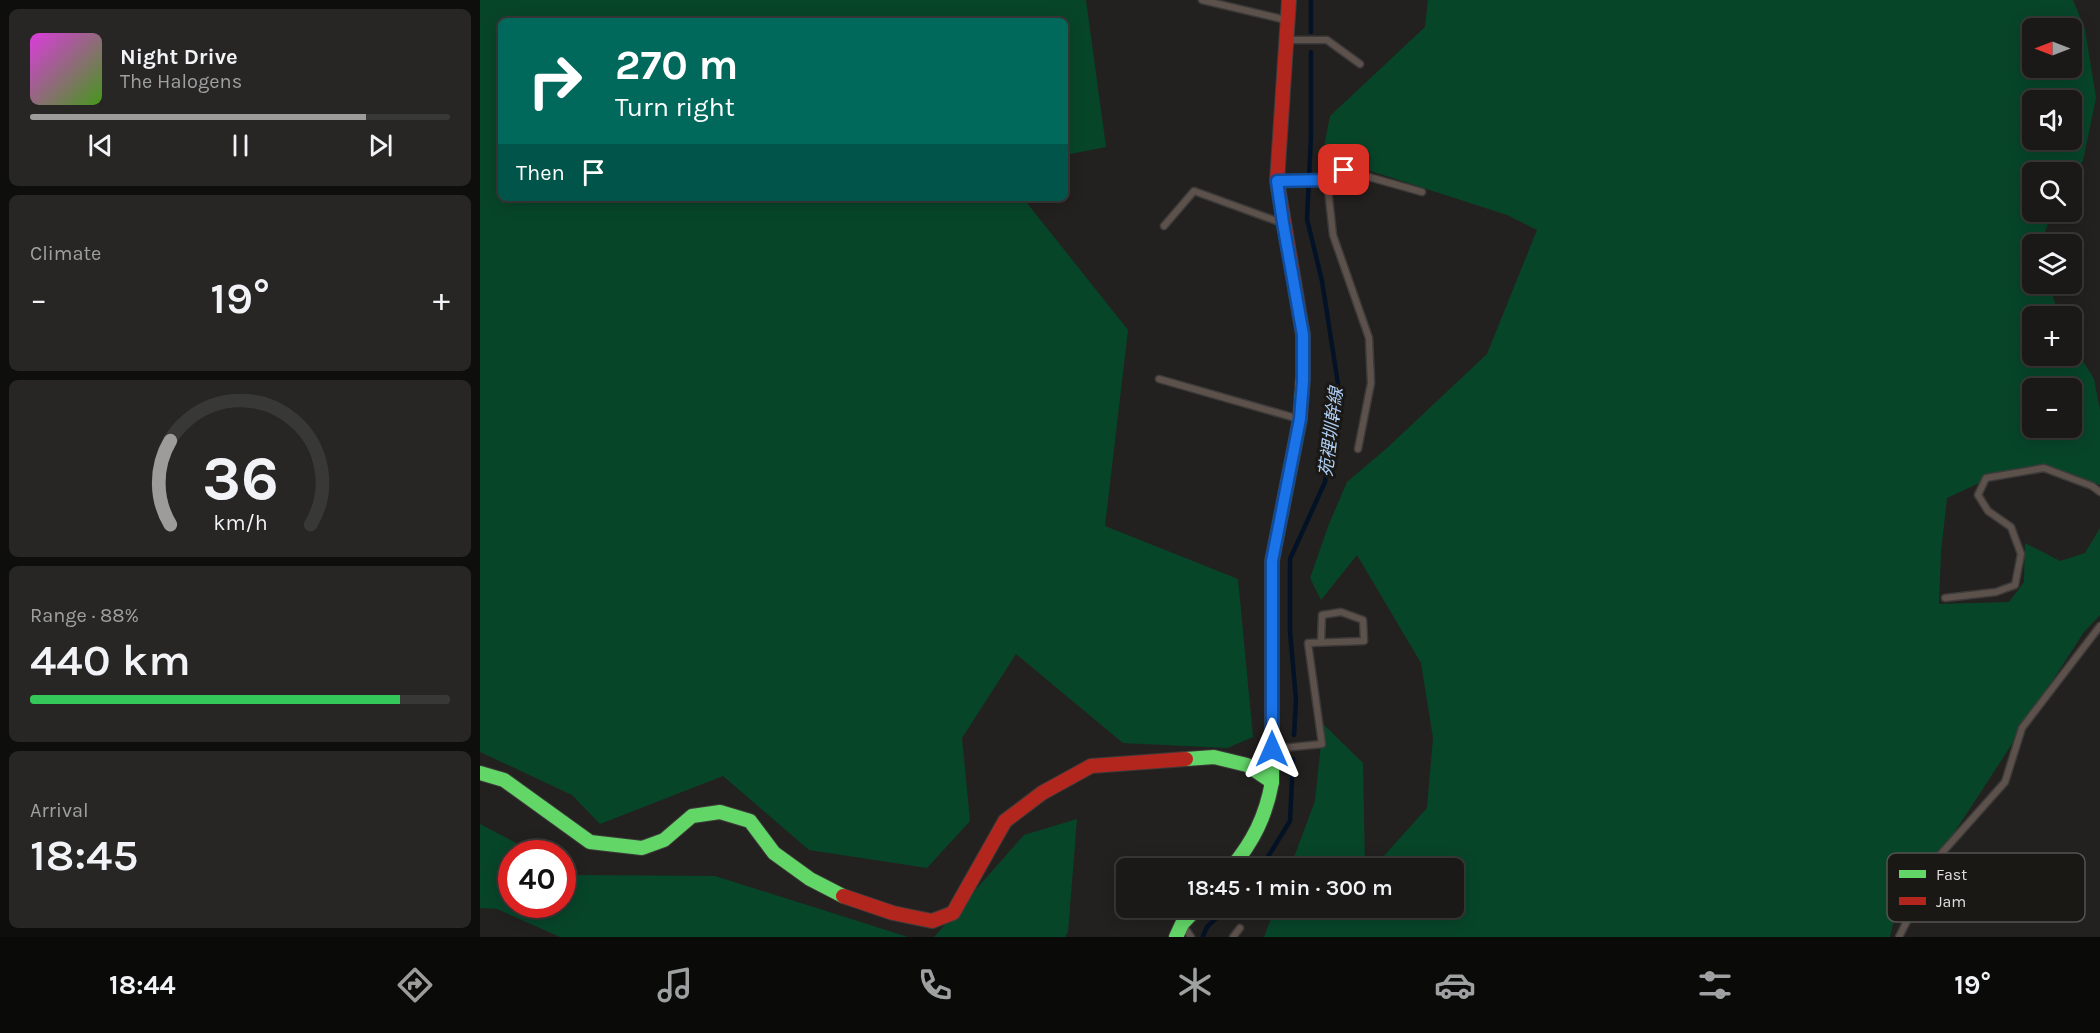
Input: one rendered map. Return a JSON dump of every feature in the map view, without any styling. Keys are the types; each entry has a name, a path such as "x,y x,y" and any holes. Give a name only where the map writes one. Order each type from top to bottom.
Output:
{"street":[{"path":"1238,858 1257,832 1268,809 1272,782 1272,561 1300,419 1303,335 1277,181 1289,0"},
{"path":"480,773 504,780 590,842 642,848 664,840 692,816 720,812 750,821 774,853 810,879 847,898 893,913 932,921 953,913 1005,821 1042,793 1091,766 1214,757 1247,765 1272,782"},
{"path":"1179,931 1189,918"}],"lane":[{"path":"1202,0 1286,20"},
{"path":"1286,40 1327,39 1360,64"},
{"path":"1277,181 1327,180 1344,170 1422,192"},
{"path":"1327,180 1333,235 1369,338 1371,383 1358,449"},
{"path":"1164,226 1194,191 1283,223"},
{"path":"1158,379 1300,419"},
{"path":"1945,598 1996,592 2015,585 2020,554 2011,527 1988,511 1978,495 1986,478 2044,468 2092,486 2100,492"},
{"path":"1272,749 1322,744 1308,643 1364,641 1363,620 1341,612 1322,615 1321,642"},
{"path":"1942,853 2005,782 2022,728 2100,626"},
{"path":"1899,937 1906,922"},
{"path":"1233,937 1240,928"},
{"path":"1179,931 1191,937"}],"green space":[{"path":"480,0 1086,0 1106,147 1068,154 1068,18 498,18 498,201 1025,201 1128,330 1105,526 1238,579 1253,737 1227,748 1123,743 1016,654 962,738 970,821 927,868 809,850 723,776 600,824 572,795 480,752"},
{"path":"1428,0 2073,0 2080,18 2022,18 2022,78 2082,78 2082,22 2096,98 2082,162 2022,162 2022,222 2049,222 2044,234 2022,234 2022,294 2052,294 2056,306 2022,306 2022,366 2082,366 2082,359 2094,379 2100,410 2100,485 2047,465 1986,480 1947,498 1941,552 1939,604 2009,602 2024,582 2025,543 2060,561 2085,553 2100,528 2100,615 2084,632 1941,853 1887,853 1887,922 1894,922 1890,937 1264,937 1271,918 1464,918 1464,858 1382,858 1427,808 1433,738 1421,663 1357,555 1321,600 1310,578 1347,482 1387,448 1487,354 1537,230 1507,215 1343,162 1323,152 1330,116 1425,27"},
{"path":"1323,724 1363,763 1365,858 1294,858 1315,801"},
{"path":"1077,819 1068,932 1065,937 934,937 1024,835"},
{"path":"480,824 510,840 498,840 498,909 480,908"},
{"path":"576,875 715,876 908,937 560,937 517,918 576,918"}],"waterway":[{"name":"苑裡圳幹線","path":"1311,0 1311,32"},
{"name":"苑裡圳幹線","path":"1294,735 1296,700 1290,631 1290,559 1325,482 1338,384 1322,281 1307,219 1311,136 1311,52"},
{"name":"苑裡圳幹線","path":"1267,858 1290,821 1293,759"},
{"name":"苑裡圳幹線","path":"1203,936 1207,927 1216,918"}],"traffic: fast":[{"path":"1238,858 1258,828 1272,782 1272,561 1300,419 1303,377"},
{"path":"1186,759 1214,757 1247,765 1272,782"},
{"path":"480,773 504,780 590,842 642,848 664,840 692,816 720,812 750,821 774,853 810,879 843,896"},
{"path":"1176,937 1188,918"}],"traffic: jam":[{"path":"1289,0 1277,181 1303,335 1303,377"},
{"path":"843,896 893,913 932,921 953,913 1005,821 1042,793 1091,766 1186,759"}],"route":[{"path":"1272,749 1272,561 1300,419 1303,381 1303,335 1277,181 1327,180 1344,170"}]}
